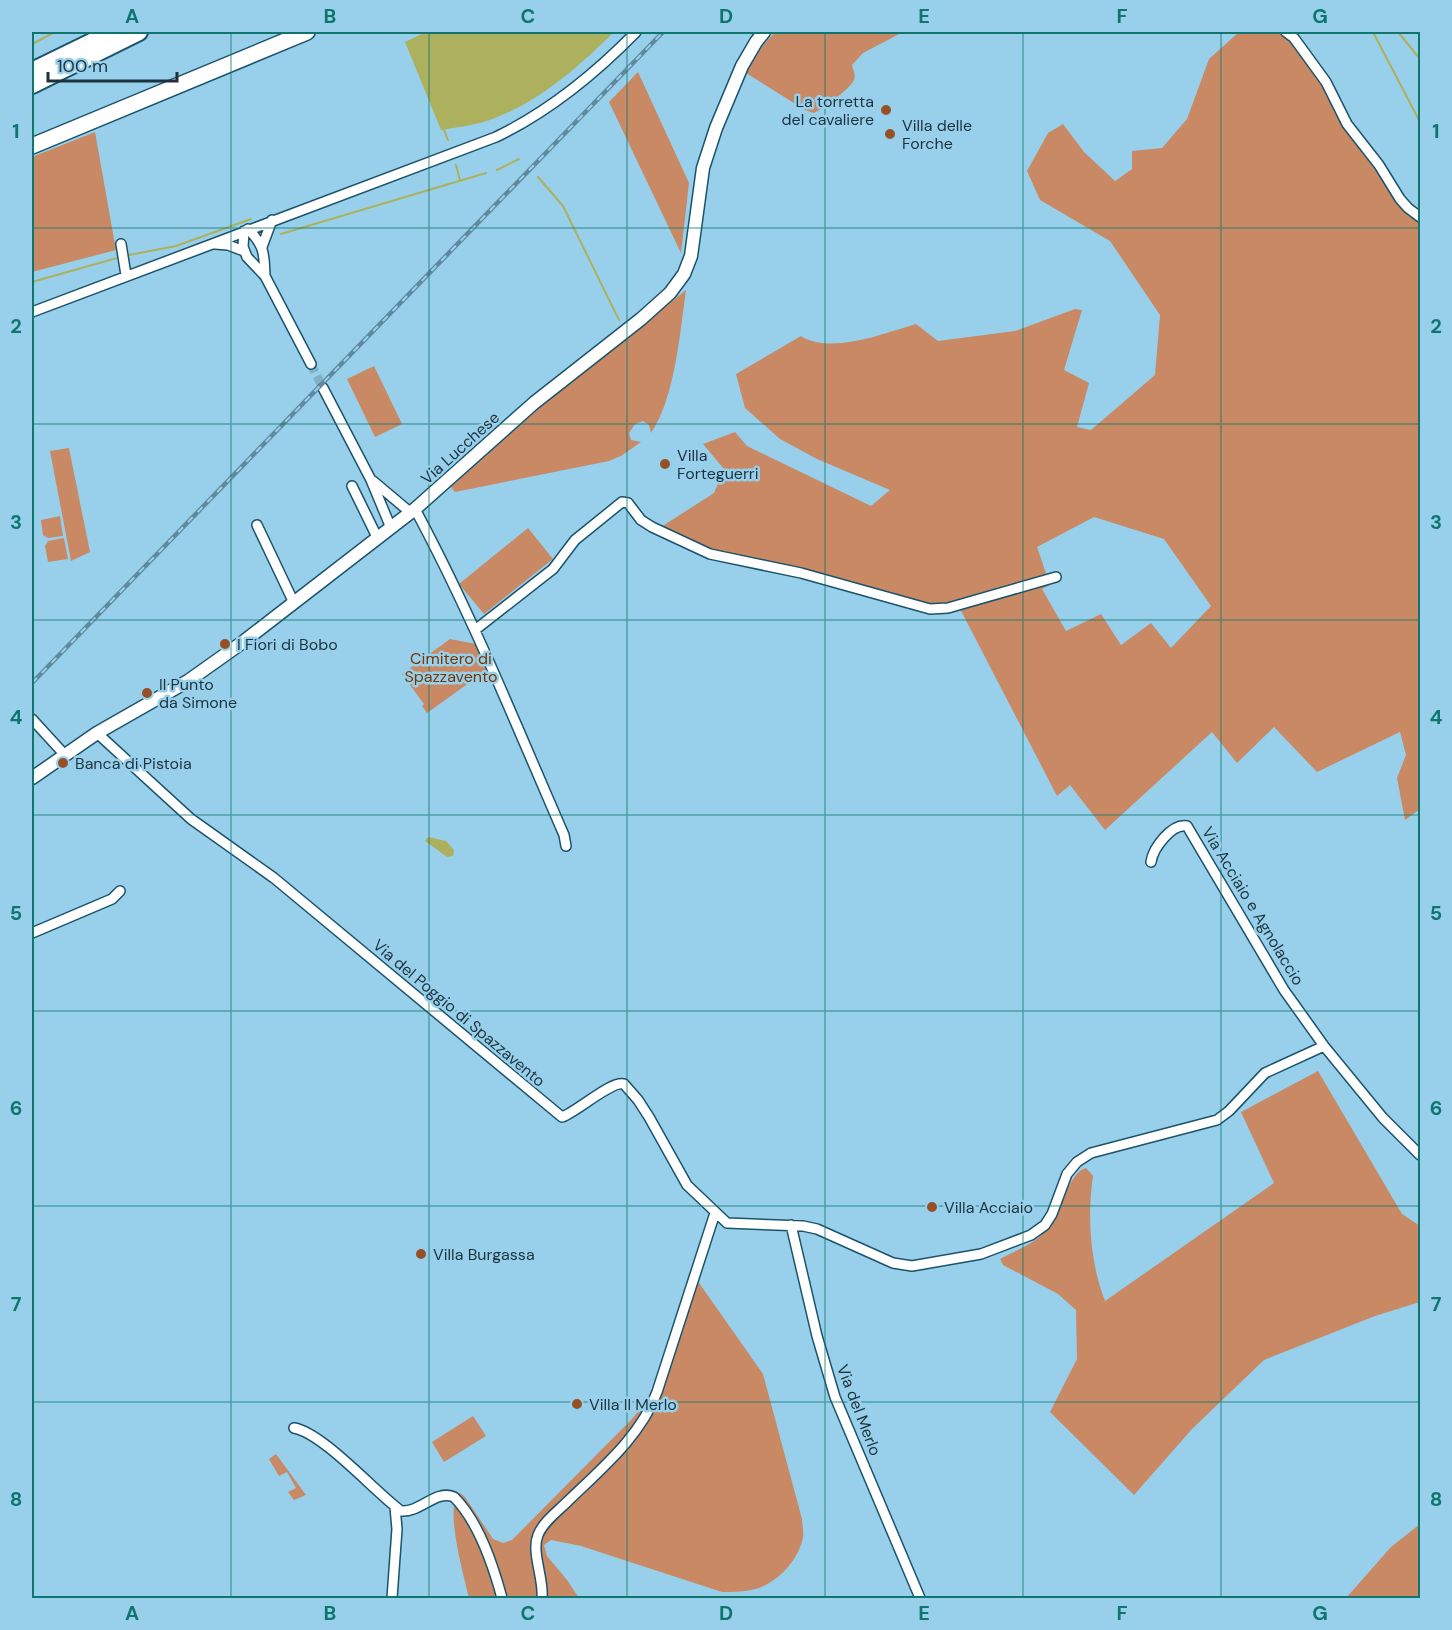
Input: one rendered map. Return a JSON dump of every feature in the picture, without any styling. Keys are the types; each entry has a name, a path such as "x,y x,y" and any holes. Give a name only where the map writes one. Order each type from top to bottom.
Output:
{"highway":[{"path":"32,71 112,32"},
{"path":"32,85 139,32"}],"main road":[{"path":"32,146 307,32"}],"street":[{"path":"32,312 272,220 472,147 506,132 543,111 578,87 636,32"},
{"name":"Via Lucchese","path":"32,778 64,754 204,670 294,603 413,511 534,403 663,300 682,278 693,249 701,177 709,147 734,82 750,51 764,32"},
{"path":"1286,32 1294,38 1326,82 1347,124 1379,165 1400,199 1407,208 1420,217"},
{"path":"265,276 262,247 272,220"},
{"path":"246,230 262,247"},
{"path":"246,230 244,251 251,263 265,276 311,364"},
{"path":"121,244 126,275"},
{"path":"209,244 228,244 244,251"},
{"path":"323,388 371,480 392,528"},
{"path":"371,480 413,511 448,570 564,835 566,846"},
{"path":"352,486 378,539"},
{"path":"475,630 554,569 575,540 622,502 628,503 641,520 652,527 710,554 801,573 930,609 948,608 1056,577"},
{"path":"257,525 294,603"},
{"path":"32,719 64,754"},
{"name":"Via del Poggio di Spazzavento","path":"97,734 191,819 274,878 562,1117 572,1113 615,1084 624,1084 638,1100 687,1185 725,1222 791,1225"},
{"name":"Via Acciaio e Agnolaccio","path":"1151,862 1155,851 1170,834 1178,827 1187,826 1284,990 1324,1046 1383,1118 1420,1155"},
{"path":"32,933 112,899 120,891"},
{"path":"791,1225 817,1229 893,1263 912,1266 992,1251 1031,1235 1045,1226 1067,1174 1083,1157 1217,1120 1229,1111 1265,1073 1324,1046"},
{"path":"542,1599 543,1587 536,1549 538,1534 550,1518 617,1454 649,1411 715,1213"},
{"name":"Via del Merlo","path":"791,1225 817,1336 835,1397 920,1599"},
{"path":"294,1428 315,1438 401,1511 407,1512 442,1496 454,1497 479,1535 489,1557 502,1599"},
{"path":"392,1599 397,1529 395,1507"}],"green space":[{"path":"775,32 903,32 863,53 852,65 855,76 852,84 814,113 805,110 746,73 761,48"},
{"path":"1239,32 1280,32 1291,41 1325,89 1341,122 1401,207 1420,221 1420,809 1405,820 1397,778 1406,755 1400,732 1317,772 1274,727 1237,763 1212,732 1105,830 1070,785 1057,796 956,601 931,604 814,573 721,553 661,527 714,493 724,469 703,444 735,432 747,446 871,506 890,490 817,459 780,439 745,408 736,374 801,336 813,341 842,343 874,337 916,324 938,341 1015,331 1075,309 1082,310 1064,370 1089,383 1077,427 1091,430 1155,375 1160,315 1110,241 1040,200 1027,171 1048,133 1063,124 1084,152 1115,181 1132,169 1132,151 1162,148 1187,119 1209,59","holes":["1094,517 1164,539 1211,606 1171,648 1151,623 1121,645 1101,614 1066,631 1042,589 1050,585 1037,547"]},
{"path":"638,72 689,183 681,253 609,102"},
{"path":"95,132 116,250 32,272 32,157"},
{"path":"686,290 679,344 666,402 651,433 649,425 643,421 635,424 629,433 631,440 641,442 621,456 609,461 455,492 451,487 545,403"},
{"path":"374,366 402,424 375,437 347,379"},
{"path":"69,448 90,552 71,561 50,451"},
{"path":"60,516 63,536 48,538 43,535 41,520"},
{"path":"528,528 553,559 484,614 459,584"},
{"path":"64,538 68,559 48,562 45,546 48,541"},
{"name":"Cimitero di Spazzavento","path":"450,639 476,644 487,670 427,713 422,706 424,704 402,674"},
{"path":"1318,1071 1402,1214 1420,1226 1420,1302 1375,1316 1264,1360 1192,1429 1134,1495 1050,1412 1077,1359 1076,1310 1058,1294 1003,1265 1000,1259 1029,1244 1048,1229 1075,1176 1086,1168 1093,1176 1090,1207 1091,1239 1096,1271 1105,1301 1274,1183 1241,1112"},
{"path":"697,1280 763,1374 802,1519 803,1537 793,1561 774,1580 759,1588 722,1592 581,1546 551,1540 544,1545 547,1556 579,1598 469,1598 455,1530 454,1503 457,1494 460,1493 465,1497 493,1539 503,1543 512,1540 631,1420 663,1382 671,1364"},
{"path":"473,1416 486,1436 444,1462 432,1442"},
{"path":"276,1454 306,1495 294,1500 288,1492 296,1488 287,1472 279,1476 269,1459"},
{"path":"1420,1524 1420,1598 1346,1598 1391,1547"}],"shaded area":[{"path":"426,32 614,32 559,81 528,102 489,120 441,130 405,42"},
{"path":"428,837 446,841 454,850 453,856 447,857 425,841"}],"waterway":[{"path":"32,44 55,32"},
{"path":"1373,32 1420,122"},
{"path":"1398,32 1420,59"},
{"path":"444,130 448,140"},
{"path":"497,170 519,159"},
{"path":"456,165 460,180"},
{"path":"281,234 486,173"},
{"path":"538,177 563,206 619,320"},
{"path":"129,255 176,246 251,219"},
{"path":"32,282 117,258"}],"tunnel":[{"path":"311,364 323,388"}],"railway":[{"path":"32,683 663,32"}],"place":[{"name":"La torretta del cavaliere","path":"886,110"},
{"name":"Villa delle Forche","path":"890,134"},
{"name":"Villa Forteguerri","path":"665,464"},
{"name":"I Fiori di Bobo","path":"225,644"},
{"name":"Il Punto da Simone","path":"147,693"},
{"name":"Banca di Pistoia","path":"63,763"},
{"name":"Villa Acciaio","path":"932,1207"},
{"name":"Villa Burgassa","path":"421,1254"},
{"name":"Villa Il Merlo","path":"577,1404"}]}
